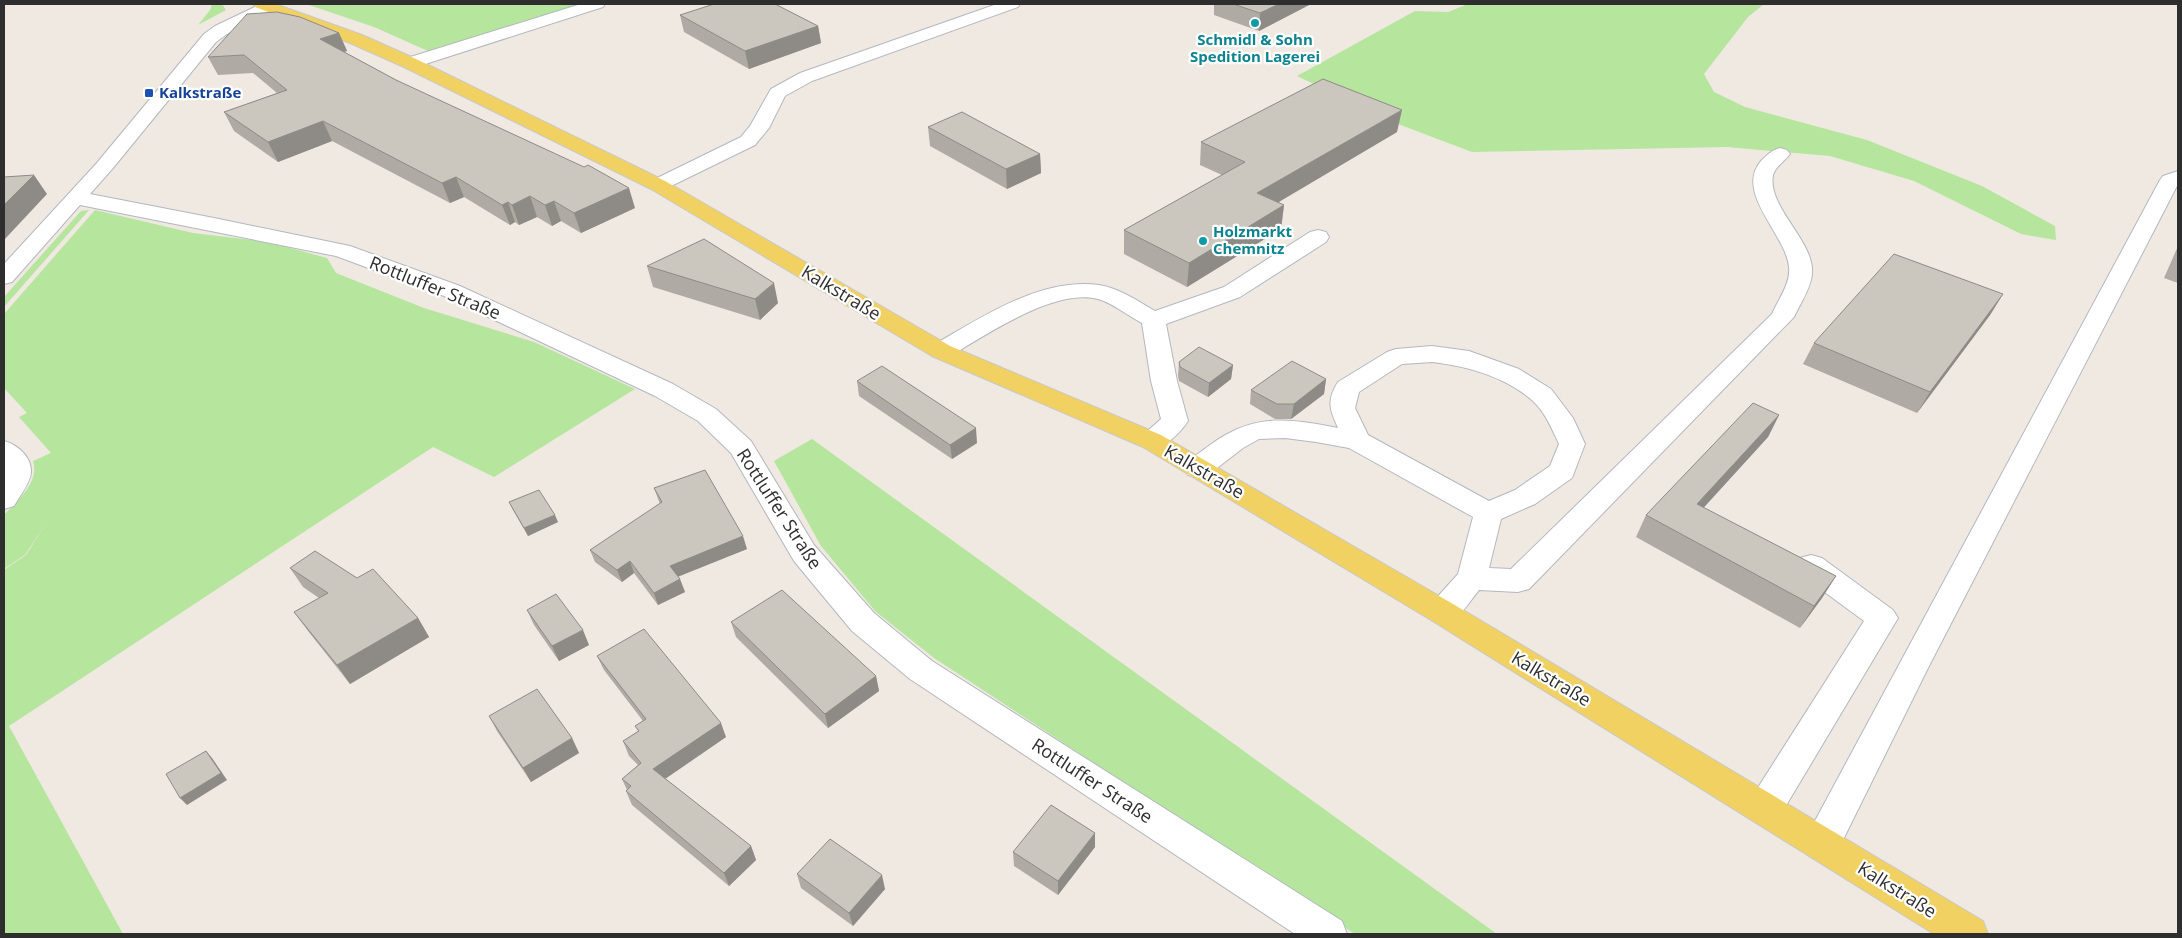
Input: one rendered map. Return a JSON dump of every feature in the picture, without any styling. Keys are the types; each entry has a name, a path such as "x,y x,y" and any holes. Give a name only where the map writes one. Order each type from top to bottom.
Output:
{"main road":[{"name":"Kalkstraße","path":"264,5 356,39 410,63 658,185 941,351 1152,441 1442,612 1969,934"}],"street":[{"path":"410,63 597,4"},
{"path":"658,185 748,141 759,128 777,93 806,77 1012,4"},
{"path":"4,277 76,198 210,38 264,5"},
{"path":"1472,578 1518,581 1569,527 1782,317 1801,274 1796,256 1763,189 1763,175 1769,164 1780,154"},
{"path":"1822,844 1908,676 2158,202 2170,180 2178,177"},
{"name":"Rottluffer Straße","path":"76,198 342,251 452,291 659,387 707,415 741,447 804,554 863,622 921,670 1328,934"},
{"path":"941,351 1006,313 1054,294 1100,292 1153,320 1232,292 1318,237"},
{"path":"1152,441 1175,421 1164,381 1153,320"},
{"path":"1357,441 1342,408 1348,388 1396,357 1432,354 1469,359 1510,375 1542,395 1560,418 1572,444 1562,471 1525,497 1488,514"},
{"path":"1198,468 1246,434 1262,429 1317,433 1357,441 1488,514"},
{"path":"4,450 15,461 17,474 4,499"},
{"path":"1442,612 1472,578 1488,514"},
{"path":"1765,808 1882,618 1811,566"}],"green space":[{"path":"212,4 222,4 226,10 198,25 210,10"},
{"path":"306,4 585,4 428,51 374,27"},
{"path":"1468,4 1764,4 1748,17 1704,74 1714,92 1745,107 1867,140 1982,186 2055,226 2056,240 2021,234 1914,181 1830,156 1727,147 1472,152 1398,124 1297,76 1415,11 1448,12"},
{"path":"89,210 4,307 4,297 81,211"},
{"path":"95,210 193,233 268,242 327,258 336,273 424,308 534,342 635,389 494,477 433,447 9,726 123,934 4,934 4,570 26,555 47,522 25,555 4,569 4,515 30,484 34,469 33,461 51,453 19,417 27,413 4,388 4,314"},
{"path":"812,439 1497,934 1355,934 934,658 876,612 821,546 774,461"}],"building":[{"path":"714,4 775,4 818,26 745,51 680,15"},
{"path":"1233,4 1279,4 1260,13"},
{"path":"277,12 300,17 339,33 320,39 396,80 584,167 588,165 629,188 574,213 554,201 545,205 530,196 512,205 508,202 502,205 456,177 442,183 323,121 268,142 224,112 287,90 244,55 208,57 247,14"},
{"path":"1323,79 1402,110 1257,193 1284,205 1189,263 1124,230 1245,162 1201,142"},
{"path":"962,112 1040,154 1006,169 928,127"},
{"path":"34,175 4,205 4,177"},
{"path":"704,239 774,283 755,299 647,266"},
{"path":"1894,254 2003,294 1930,392 1814,343"},
{"path":"1199,347 1233,365 1209,383 1180,367 1179,362"},
{"path":"1292,361 1326,379 1294,404 1277,404 1251,390"},
{"path":"882,366 976,428 950,445 857,381"},
{"path":"1753,403 1779,415 1697,504 1836,576 1814,606 1646,515"},
{"path":"705,470 743,536 670,566 680,579 654,593 630,561 617,570 590,550 662,502 654,488"},
{"path":"539,490 555,515 524,528 509,502"},
{"path":"315,551 357,578 373,569 418,618 337,665 294,612 328,593 290,568"},
{"path":"782,590 876,676 825,714 731,622"},
{"path":"556,594 583,630 552,646 527,610"},
{"path":"644,629 721,723 653,769 751,846 724,873 626,791 631,786 622,779 641,763 623,741 639,731 635,726 646,719 597,656"},
{"path":"537,689 572,738 523,768 489,716"},
{"path":"206,751 221,773 180,798 166,774"},
{"path":"1051,805 1095,833 1058,881 1013,852"},
{"path":"830,839 882,875 849,913 797,874"}],"place":[{"name":"Schmidl & Sohn Spedition Lagerei","path":"1255,23"},
{"name":"Kalkstraße","path":"149,93"},
{"name":"Holzmarkt Chemnitz","path":"1203,241"}]}
